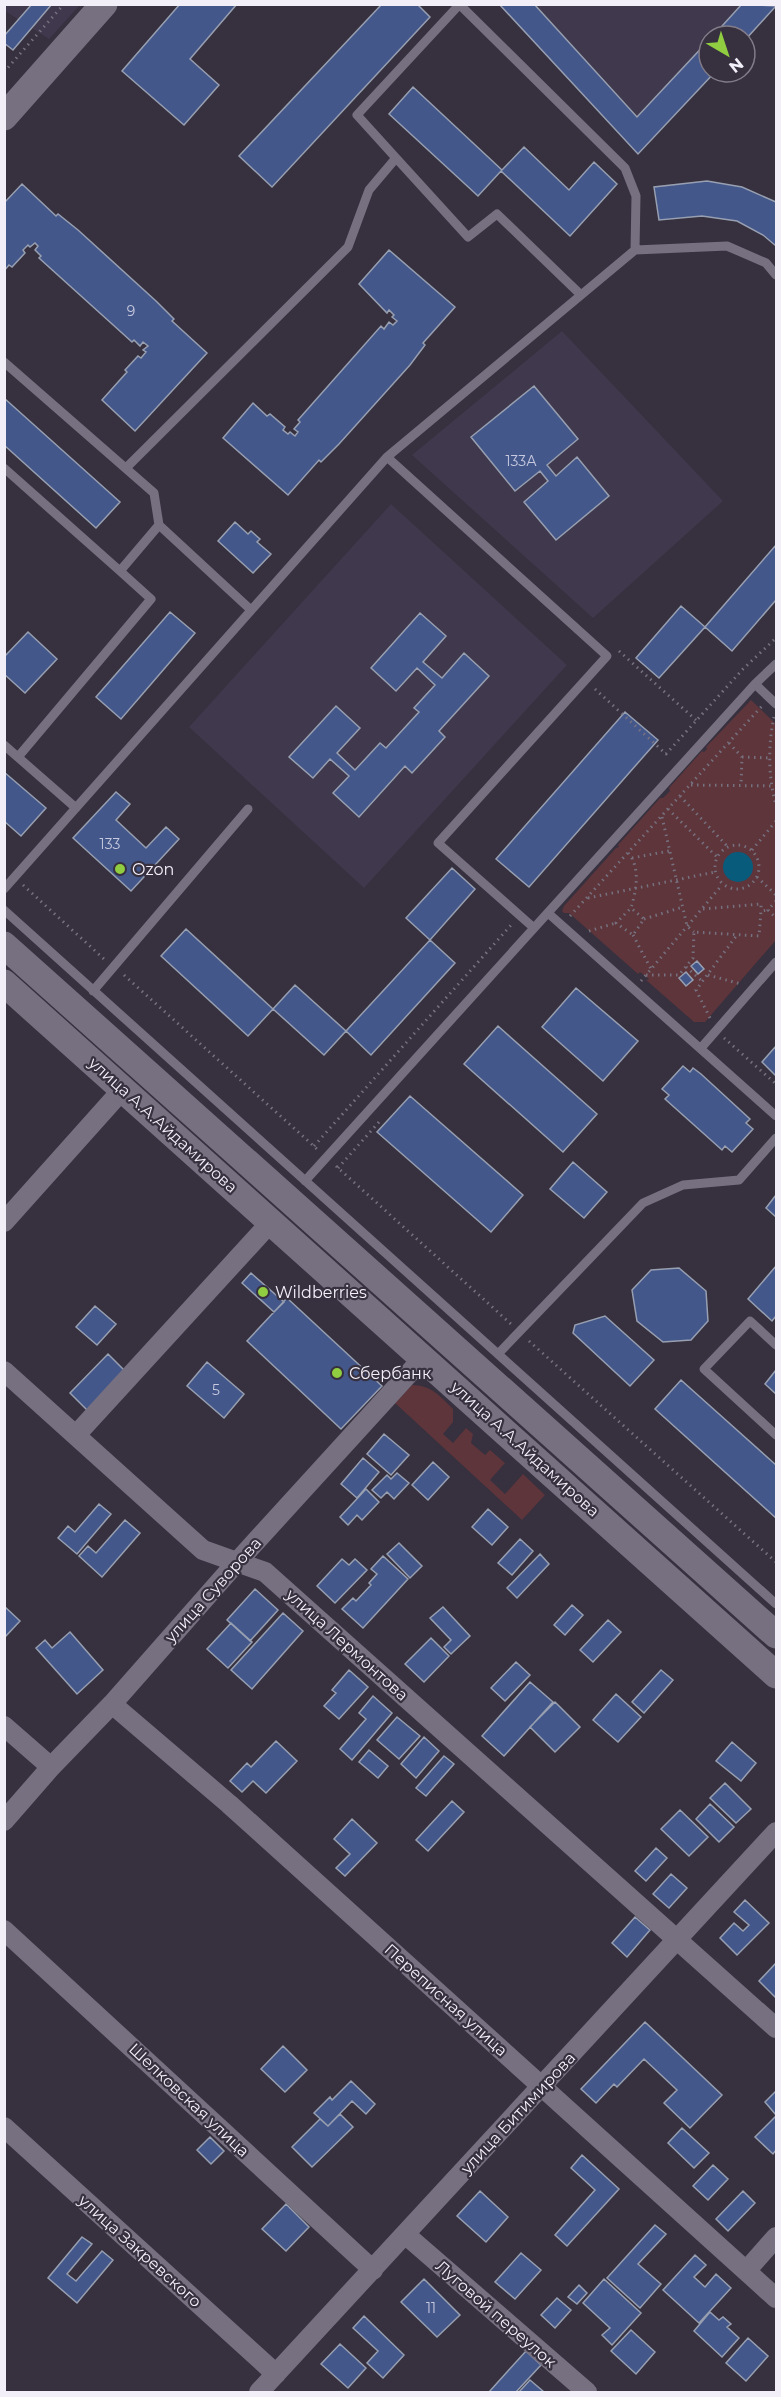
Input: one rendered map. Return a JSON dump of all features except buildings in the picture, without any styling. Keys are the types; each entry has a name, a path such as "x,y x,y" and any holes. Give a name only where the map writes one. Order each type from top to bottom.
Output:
{"main road":[{"path":"4,117 101,5"},
{"name":"улица А.А.Айдамирова","path":"4,945 777,1635"},
{"name":"улица А.А.Айдамирова","path":"4,983 777,1675"}],"street":[{"path":"4,1222 123,1089"},
{"path":"76,1435 271,1222"},
{"name":"улица Суворова","path":"4,1821 423,1358"},
{"name":"улица Лермонтова","path":"4,1371 203,1550 265,1572 777,2028"},
{"name":"Переписная улица","path":"112,1704 229,1804 777,2298"},
{"path":"4,1726 51,1767"},
{"name":"улица Битимирова","path":"261,2392 777,1832"},
{"name":"Шелковская улица","path":"4,1930 373,2270"},
{"name":"улица Закревского","path":"4,2127 276,2374"},
{"name":"Луговой переулок","path":"406,2235 587,2392"},
{"path":"746,2271 777,2237"}],"lane":[{"path":"581,295 497,214 468,237 357,115 459,5 624,168 636,196 635,250"},
{"path":"126,468 348,247 369,190 396,158"},
{"path":"4,889 387,457 635,250 727,246 766,264 777,275"},
{"path":"4,362 154,493 159,525 251,610"},
{"path":"387,457 608,656 438,843 534,928"},
{"path":"4,468 152,599 18,757"},
{"path":"120,571 159,525"},
{"path":"305,1181 755,684 777,664"},
{"path":"755,684 772,706"},
{"path":"4,745 76,808"},
{"path":"93,991 248,809"},
{"path":"4,910 777,1604"},
{"path":"548,913 777,1116"},
{"path":"701,1048 777,962"},
{"path":"498,1354 643,1203 683,1185 739,1180 777,1138"},
{"path":"777,1345 750,1321 704,1369 777,1435"}],"path":[{"path":"4,72 64,4"},
{"path":"586,680 666,754 743,669 777,638"},
{"path":"618,650 696,720"},
{"path":"567,919 764,704 772,706"},
{"path":"777,717 775,715 772,728 771,758 771,786 777,804"},
{"path":"729,743 742,757 741,786"},
{"path":"742,757 771,758"},
{"path":"690,785 777,786"},
{"path":"680,796 728,846"},
{"path":"668,809 717,857"},
{"path":"662,816 687,926 694,932 759,936 761,904 702,909"},
{"path":"752,850 777,821"},
{"path":"735,844 744,845 752,850 760,865 757,877 747,887 739,889 722,884 716,872 717,857 728,846 735,844"},
{"path":"633,858 670,850"},
{"path":"584,933 616,923 631,908 637,888 633,858 628,853"},
{"path":"587,898 716,872"},
{"path":"757,877 777,895"},
{"path":"21,884 106,961"},
{"path":"632,975 640,982 722,884"},
{"path":"761,911 768,910 777,901"},
{"path":"633,935 644,919 683,907"},
{"path":"631,908 644,919"},
{"path":"768,910 777,918"},
{"path":"314,1146 520,915"},
{"path":"616,923 633,935 651,969"},
{"path":"646,975 679,975 693,958 694,932"},
{"path":"707,1025 711,1020 696,990 737,935"},
{"path":"686,967 703,982"},
{"path":"123,974 777,1562"},
{"path":"708,975 742,985"},
{"path":"716,1031 777,1084"}],"shaded area":[{"path":"776,4 757,26 757,24 697,24 697,84 704,84 638,154 499,5"},
{"path":"4,5 80,5 49,39 5,11"},
{"path":"562,331 723,501 593,618 412,455"},
{"path":"391,504 567,665 364,888 189,727"},
{"path":"751,700 776,724 776,940 705,1022 694,1022 646,980 649,979 640,972 638,974 569,913 562,911 660,798 670,791 669,788 702,751 707,749 706,747"},
{"path":"412,1385 430,1389 453,1409 453,1422 443,1434 453,1443 466,1428 473,1434 471,1443 485,1455 490,1450 505,1463 490,1480 505,1494 523,1474 545,1495 522,1520 395,1403"}],"water":[{"path":"738,852 749,856 753,867 749,878 738,882 727,878 723,867 727,856"}],"place":[{"name":"Ozon","path":"120,869"},
{"name":"Wildberries","path":"263,1292"},
{"name":"Сбербанк","path":"337,1373"}]}
